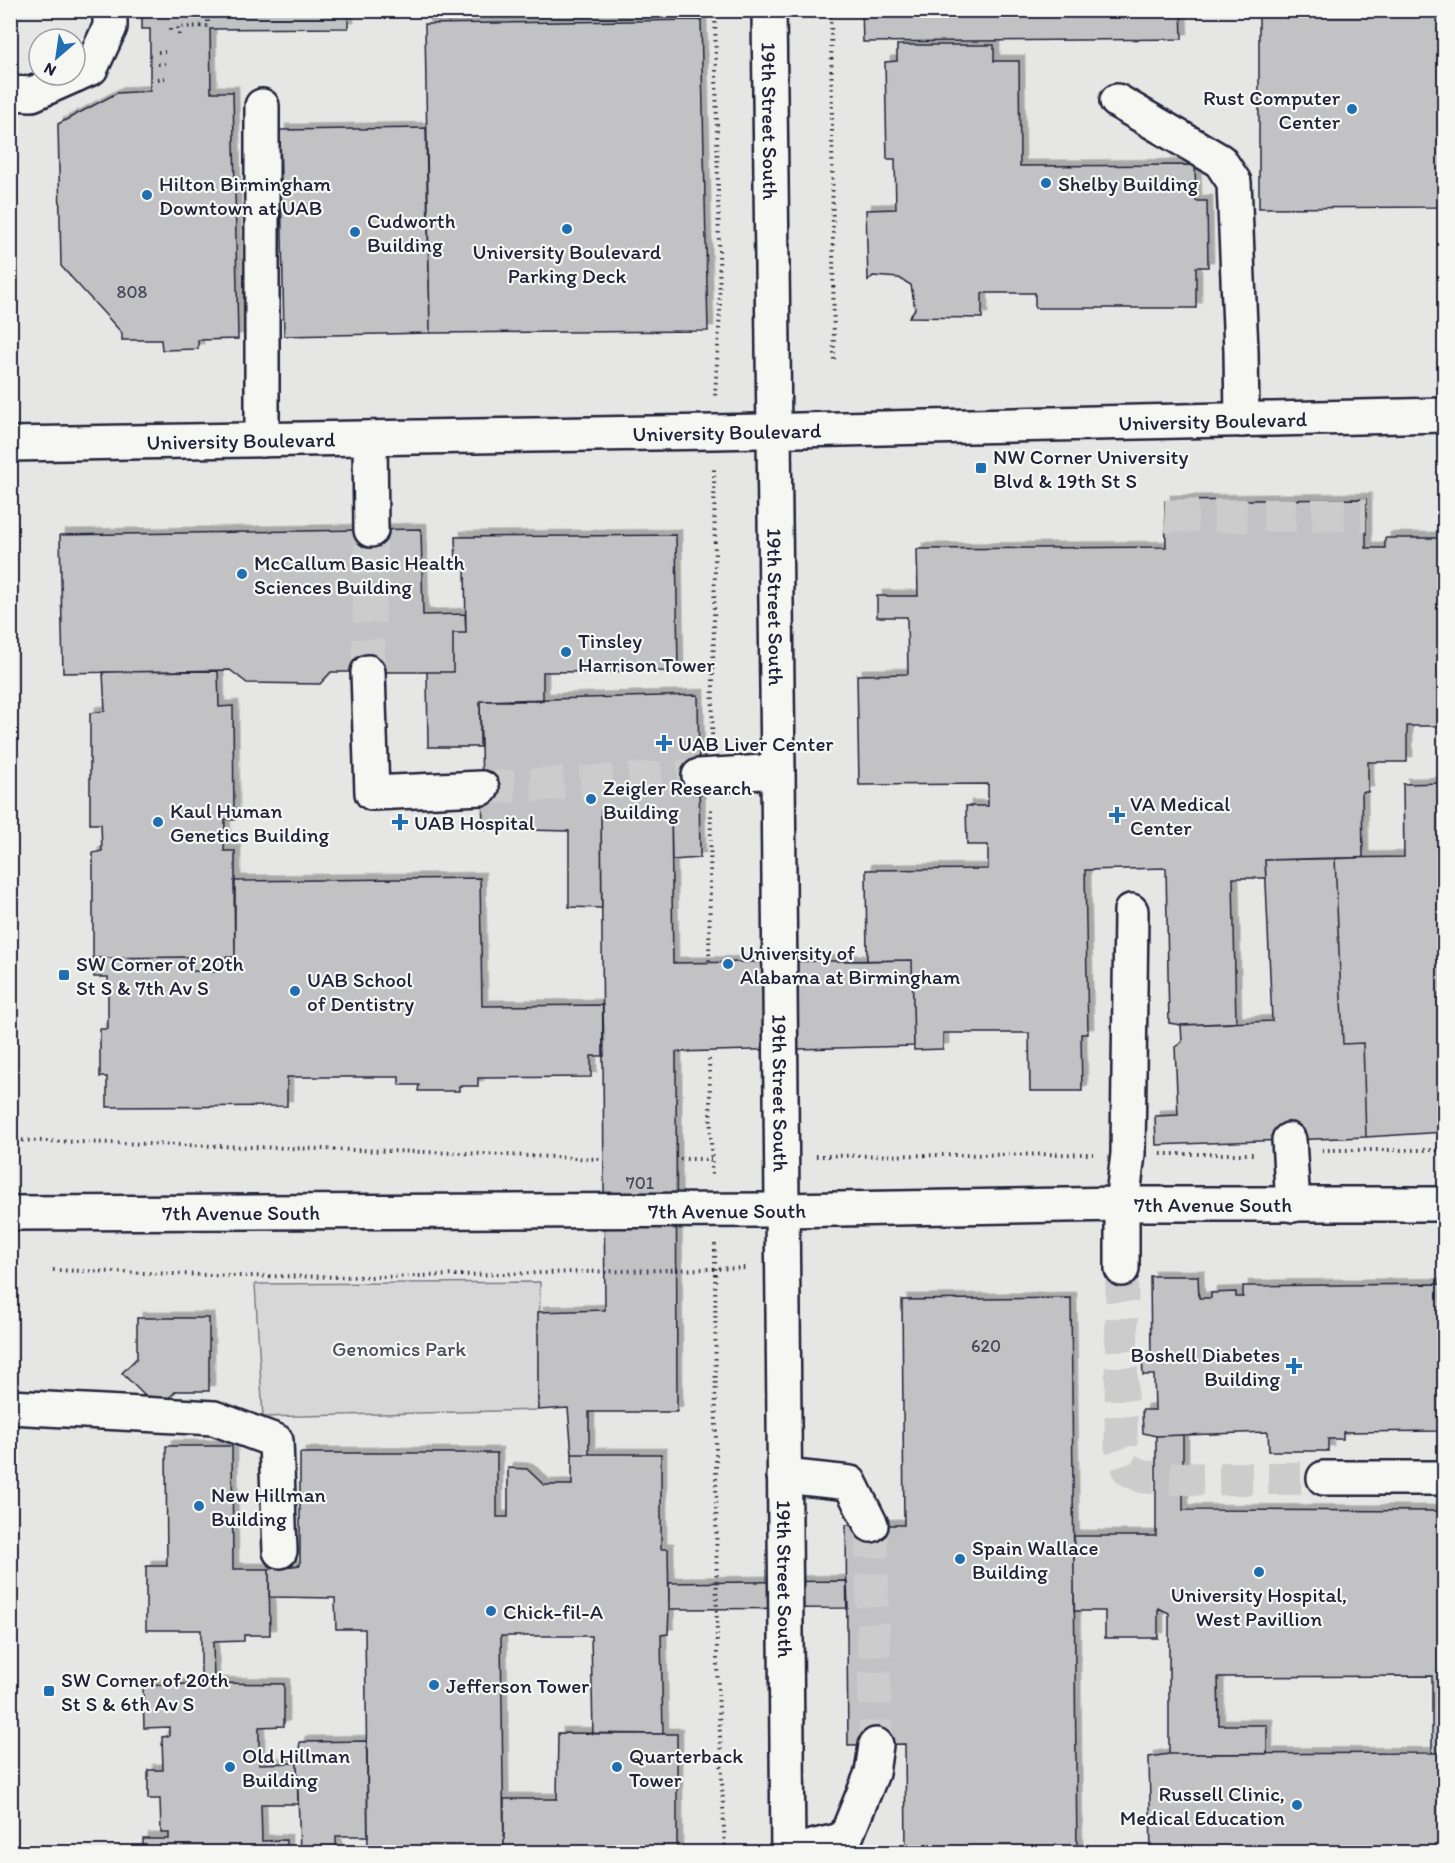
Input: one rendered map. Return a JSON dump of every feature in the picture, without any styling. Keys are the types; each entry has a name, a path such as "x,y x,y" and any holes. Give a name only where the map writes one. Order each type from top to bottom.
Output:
{"street":[{"path":"87,70 91,68 110,27 110,10"},
{"name":"19th Street South","path":"769,10 789,1852"},
{"path":"10,93 32,94 48,87"},
{"path":"1117,101 1220,161 1234,182 1242,420"},
{"path":"262,106 262,440"},
{"name":"University Boulevard","path":"10,444 713,432 1444,415"},
{"path":"370,438 371,530"},
{"path":"368,672 372,793 482,788"},
{"path":"705,776 778,771"},
{"path":"1122,1269 1122,1204 1128,1154 1131,911"},
{"path":"1289,1140 1293,1204"},
{"name":"7th Avenue South","path":"10,1213 781,1210 1122,1204 1444,1204"},
{"path":"10,1407 214,1418 276,1441 279,1551"},
{"path":"784,1476 850,1484 871,1525"},
{"path":"1324,1478 1444,1478"},
{"path":"789,1852 845,1839 872,1773 876,1745"}],"path":[{"path":"179,35 178,27 208,26 208,10"},
{"path":"709,961 705,776 715,564 713,432 720,310 715,10"},
{"path":"831,10 834,360"},
{"path":"158,52 165,52"},
{"path":"158,64 165,64"},
{"path":"158,79 165,78"},
{"path":"710,1059 711,1159 716,1268 717,1665 725,1852"},
{"path":"10,1140 600,1159"},
{"path":"680,1159 711,1159"},
{"path":"52,1270 238,1276 377,1277 782,1268"}],"shaded area":[{"name":"University of Alabama at Birmingham","path":"11,11 1444,11 1444,1852 11,1852"}],"green space":[{"name":"Genomics Park","path":"540,1282 538,1410 263,1417 255,1284"}],"building":[{"name":"Hilton Birmingham Downtown at UAB","path":"142,10 348,10 348,28 210,29 211,92 233,92 238,339 198,340 198,349 162,350 161,340 122,340 122,333 61,266 58,124 117,93 150,91 150,29 142,29"},
{"path":"862,10 1181,10 1182,39 863,42"},
{"name":"Rust Computer Center","path":"1259,10 1444,10 1444,207 1259,208"},
{"name":"University Boulevard Parking Deck","path":"701,20 708,331 430,333 425,24"},
{"name":"Shelby Building","path":"897,45 994,45 994,61 1019,61 1020,166 1195,165 1196,201 1207,201 1208,267 1196,267 1196,308 1035,308 1035,293 982,293 982,318 909,317 915,309 911,285 899,278 873,276 868,281 866,210 896,209 895,159 887,159 885,62 897,61"},
{"name":"Cudworth Building","path":"426,128 430,333 284,336 280,130"},
{"path":"1366,499 1366,548 1385,548 1385,538 1444,538 1444,726 1407,726 1407,762 1368,762 1368,792 1362,792 1363,858 1265,860 1266,878 1233,878 1236,1023 1181,1025 1169,1023 1166,868 1085,870 1088,1034 1081,1034 1082,1091 1030,1091 1029,1033 943,1033 943,1049 914,1050 912,960 867,961 866,870 988,869 988,845 967,845 966,806 988,806 988,784 859,785 857,675 908,674 907,617 877,617 877,596 918,596 917,549 1166,547 1165,501"},
{"name":"McCallum Basic Health Sciences Building","path":"421,529 423,615 465,614 466,633 453,633 453,672 331,672 320,684 247,683 230,670 63,673 60,535"},
{"name":"Tinsley Harrison Tower","path":"676,535 678,671 543,672 543,701 480,701 480,747 428,747 427,672 453,672 453,633 466,633 465,567 456,567 455,537"},
{"name":"Kaul Human Genetics Building","path":"218,671 219,707 233,706 234,820 225,819 224,851 235,851 235,957 216,957 216,972 191,971 191,957 93,958 93,853 102,851 101,824 90,824 90,713 105,711 103,672"},
{"name":"Zeigler Research Building","path":"698,695 700,858 672,860 671,810 601,810 602,908 569,907 569,831 483,829 480,701"},
{"path":"1444,783 1444,1132 1366,1137 1363,1043 1343,1044 1335,858 1404,857 1403,784"},
{"path":"601,810 671,810 673,963 912,960 914,1046 676,1052 677,1412 589,1412 589,1454 572,1454 568,1408 538,1410 538,1312 605,1310"},
{"path":"1335,858 1343,1044 1363,1043 1366,1137 1156,1145 1155,1116 1178,1115 1175,1047 1182,1042 1181,1025 1272,1021 1265,860"},
{"name":"UAB School of Dentistry","path":"480,878 482,1006 603,1005 604,1056 591,1056 591,1077 478,1078 478,1086 459,1086 459,1091 418,1091 419,1085 399,1085 399,1077 287,1077 287,1106 107,1107 107,1077 100,1077 100,1029 108,1029 108,977 94,977 93,958 191,957 191,971 216,972 216,957 235,957 234,881"},
{"name":"Boshell Diabetes Building","path":"1150,1276 1198,1276 1199,1298 1211,1298 1211,1293 1236,1292 1236,1297 1243,1297 1243,1286 1444,1284 1444,1431 1343,1432 1343,1439 1328,1439 1328,1451 1269,1451 1268,1432 1156,1436 1143,1433 1142,1410 1155,1410 1154,1375 1143,1375 1142,1357 1151,1357"},
{"name":"Spain Wallace Building","path":"1071,1298 1077,1852 906,1852 905,1744 848,1745 846,1525 904,1525 902,1300"},
{"path":"137,1318 209,1318 209,1391 176,1391 158,1409 122,1373 137,1358"},
{"name":"University Hospital, West Pavillion","path":"1183,1435 1183,1510 1444,1511 1444,1753 1432,1753 1432,1676 1218,1677 1219,1725 1267,1725 1267,1754 1169,1754 1169,1613 1158,1608 1158,1638 1105,1638 1105,1611 1074,1611 1074,1536 1156,1536 1156,1436"},
{"name":"New Hillman Building","path":"166,1446 232,1446 233,1569 269,1569 270,1635 244,1635 244,1641 213,1642 214,1683 201,1684 201,1630 146,1630 146,1566 167,1566"},
{"name":"Jefferson Tower","path":"300,1453 497,1453 497,1517 508,1517 508,1468 527,1469 544,1485 572,1485 572,1454 661,1454 661,1549 668,1549 669,1609 668,1634 661,1635 663,1734 593,1734 591,1636 501,1636 504,1852 368,1852 365,1629 336,1629 335,1598 269,1597 269,1569 300,1565"},
{"path":"847,1581 848,1608 669,1609 669,1583"},
{"name":"Old Hillman Building","path":"214,1683 284,1684 284,1726 259,1727 259,1764 297,1763 298,1804 261,1804 262,1841 286,1840 286,1852 143,1852 143,1839 169,1839 169,1833 161,1833 160,1799 148,1799 148,1770 163,1770 162,1737 169,1736 169,1727 144,1728 143,1686"},
{"name":"Quarterback Tower","path":"558,1733 677,1734 677,1852 504,1852 504,1799 557,1799"},
{"path":"367,1741 368,1836 336,1836 336,1852 300,1852 297,1763 300,1742"},
{"name":"Russell Clinic, Medical Education","path":"1444,1753 1444,1852 1151,1852 1149,1757 1169,1754"}],"tunnel":[{"path":"1165,516 1366,515"},
{"path":"368,672 371,530"},
{"path":"482,788 699,776"},
{"path":"1122,1269 1121,1446 1129,1470 1144,1477 1324,1478"},
{"path":"871,1525 876,1745"}],"place":[{"name":"Rust Computer Center","path":"1352,109"},
{"name":"Shelby Building","path":"1046,183"},
{"name":"Hilton Birmingham Downtown at UAB","path":"147,195"},
{"name":"University Boulevard Parking Deck","path":"567,229"},
{"name":"Cudworth Building","path":"355,232"},
{"name":"NW Corner University Blvd & 19th St S","path":"981,468"},
{"name":"McCallum Basic Health Sciences Building","path":"242,574"},
{"name":"Tinsley Harrison Tower","path":"566,652"},
{"name":"UAB Liver Center","path":"664,743"},
{"name":"Zeigler Research Building","path":"591,799"},
{"name":"VA Medical Center","path":"1117,815"},
{"name":"Kaul Human Genetics Building","path":"158,822"},
{"name":"UAB Hospital","path":"400,822"},
{"name":"University of Alabama at Birmingham","path":"728,964"},
{"name":"SW Corner of 20th St S & 7th Av S","path":"64,975"},
{"name":"UAB School of Dentistry","path":"295,991"},
{"name":"Boshell Diabetes Building","path":"1294,1366"},
{"name":"New Hillman Building","path":"199,1506"},
{"name":"Spain Wallace Building","path":"960,1559"},
{"name":"University Hospital, West Pavillion","path":"1259,1572"},
{"name":"Chick-fil-A","path":"491,1611"},
{"name":"Jefferson Tower","path":"434,1685"},
{"name":"SW Corner of 20th St S & 6th Av S","path":"49,1691"},
{"name":"Old Hillman Building","path":"230,1767"},
{"name":"Quarterback Tower","path":"617,1767"},
{"name":"Russell Clinic, Medical Education","path":"1297,1805"}]}
